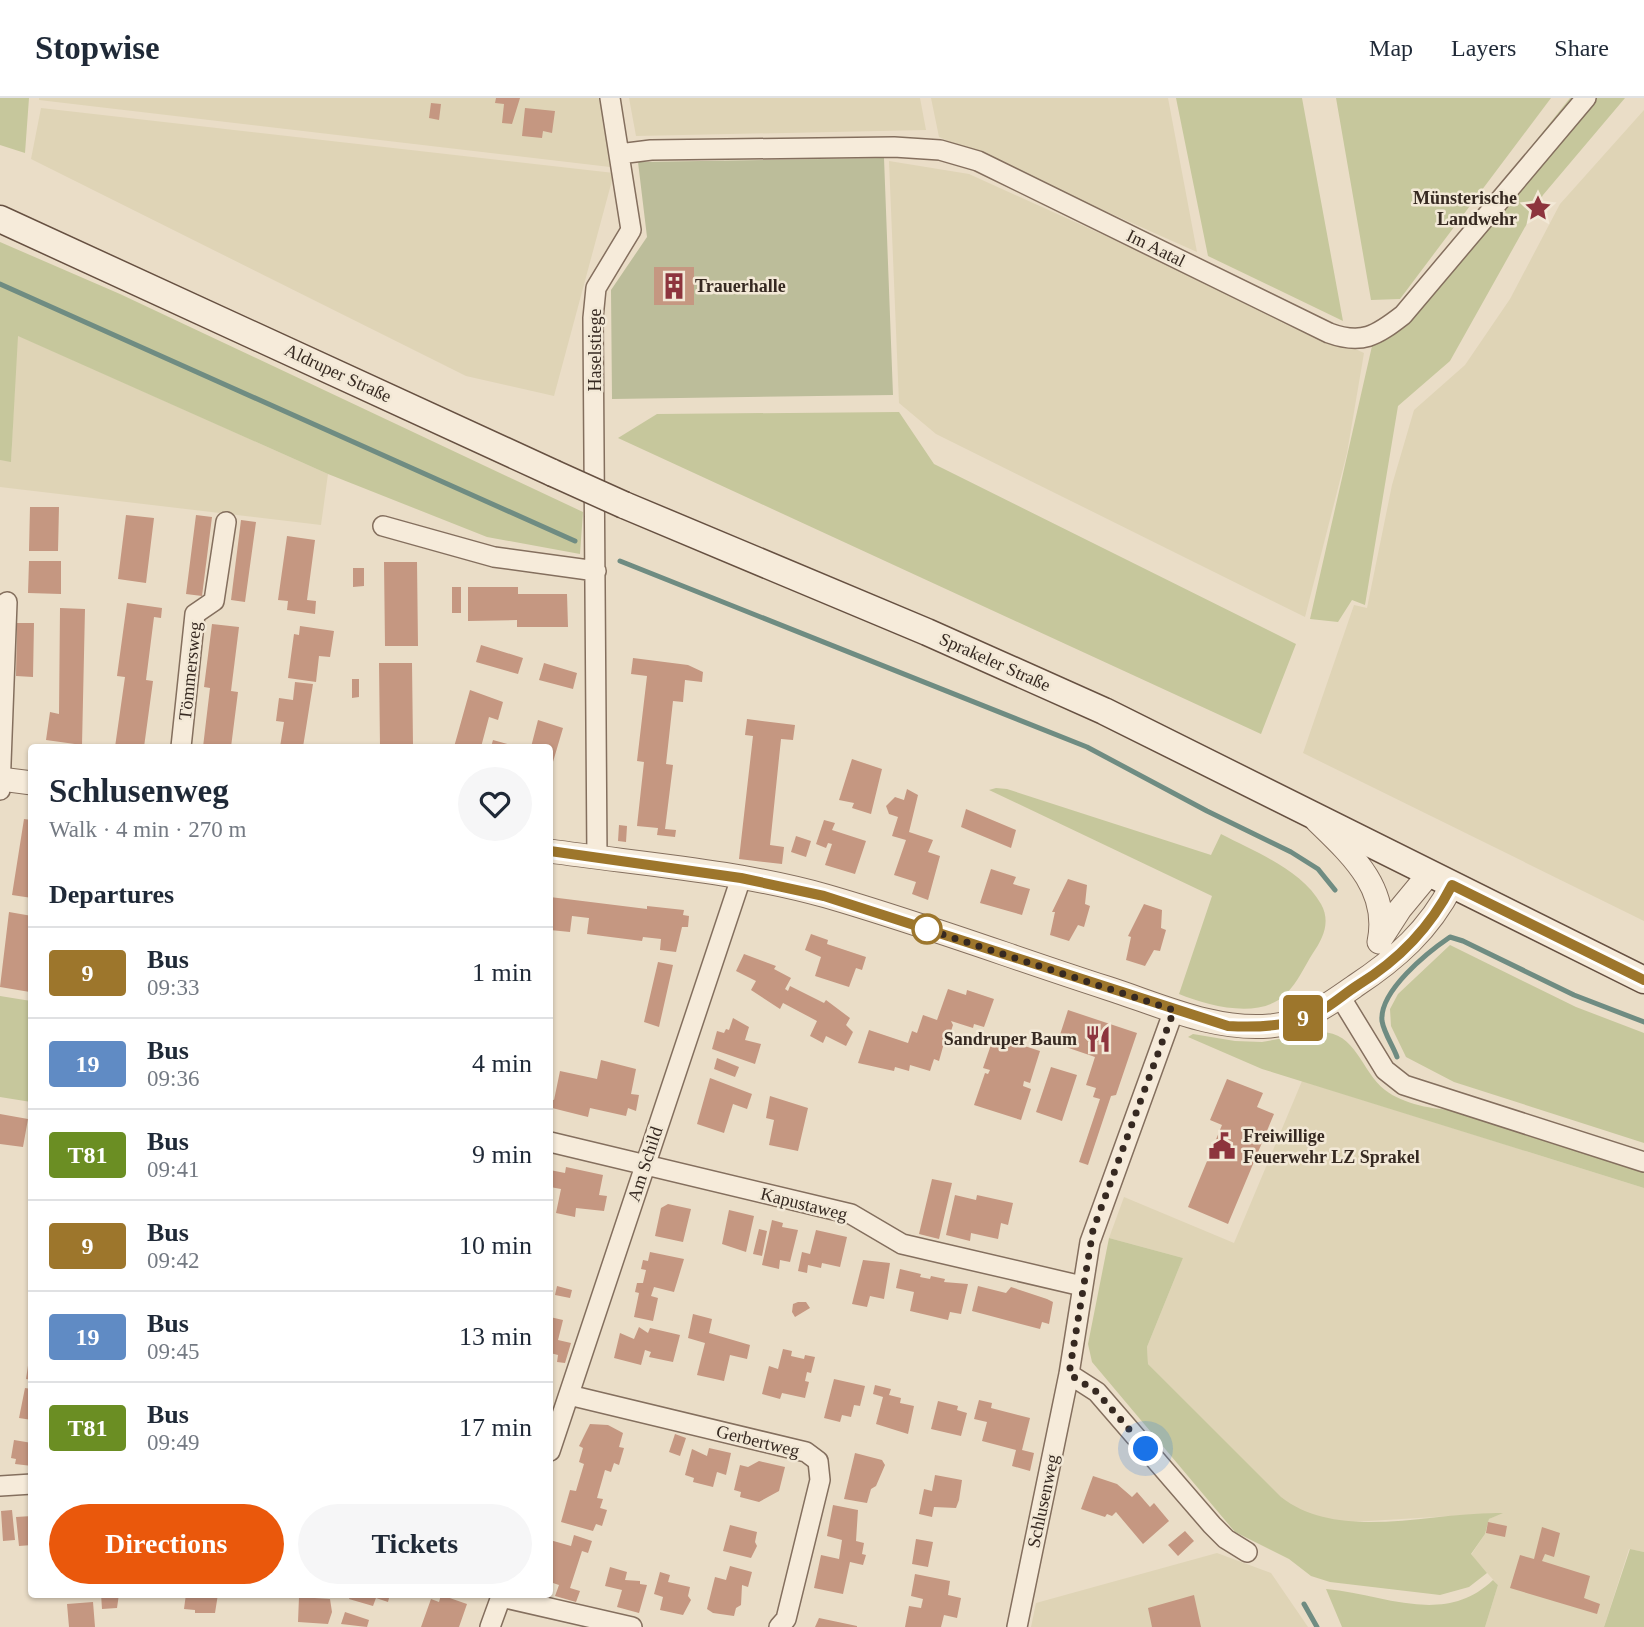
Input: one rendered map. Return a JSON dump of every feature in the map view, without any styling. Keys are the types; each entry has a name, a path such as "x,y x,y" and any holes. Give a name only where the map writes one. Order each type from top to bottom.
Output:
{"main road":[{"name":"Aldruper Straße","path":"0,219 553,473 676,526"},
{"name":"Sprakeler Straße","path":"676,526 1016,671 1644,980"}],"street":[{"name":"Haselstiege","path":"597,858 593,318 596,288 631,230 610,98"},
{"name":"Im Aatal","path":"619,154 651,150 746,148 894,147 940,150 978,161 1329,333 1347,340 1363,340 1403,315 1586,98"},
{"name":"Tömmersweg","path":"181,744 195,614 214,601 226,522"},
{"path":"383,526 494,557 596,571"},
{"path":"7,602 1,783 28,783"},
{"name":"Sprakeler Straße","path":"1308,813 1370,879 1379,908 1379,942"},
{"path":"553,851 741,878 824,896 1220,1024 1261,1027 1304,1017 1373,977 1418,937 1441,907 1441,879"},
{"name":"Am Schild","path":"553,1442 741,878"},
{"name":"Sprakeler Straße","path":"1348,992 1400,909 1441,879"},
{"path":"1348,992 1384,1070 1404,1085 1644,1162"},
{"name":"Schlusenweg","path":"1017,1627 1069,1374 1093,1230 1174,1010"},
{"name":"Kapustaweg","path":"553,1143 851,1214 902,1244 1082,1286"},
{"path":"1069,1374 1097,1392 1212,1525 1226,1539 1247,1552"},
{"name":"Gerbertweg","path":"569,1395 806,1452 818,1461 820,1480 786,1619 779,1627"},
{"path":"0,1486 28,1484"},
{"path":"491,1627 500,1598"},
{"path":"509,1598 632,1627"}],"shaded area":[{"path":"600,98 610,167 39,100"},
{"path":"629,98 920,98 926,130 636,136"},
{"path":"931,98 1168,98 1197,252 939,137"},
{"path":"41,108 614,173 554,396 466,376 31,159"},
{"path":"1644,110 1644,921 1303,753 1354,605 1367,608 1392,485 1414,410 1465,365 1510,299 1560,204"},
{"path":"889,161 969,174 1364,353 1347,453 1305,617 936,434 899,403"},
{"path":"17,335 328,474 321,525 0,487 0,460 11,461"},
{"path":"1302,1081 1644,1188 1644,1552 1629,1549 1604,1627 1485,1627 1498,1585 1471,1555 1485,1534 1489,1519 1501,1513 1352,1522 1321,1519 1296,1509 1281,1498 1148,1364 1147,1347 1183,1258 1109,1238 1124,1197 1234,1243"},
{"path":"1217,1553 1271,1573 1308,1627 1031,1627 1036,1603"}],"green space":[{"path":"0,98 29,98 25,153 0,145"},
{"path":"1176,98 1302,98 1343,321 1208,256"},
{"path":"1336,98 1551,98 1400,299 1371,300"},
{"path":"1570,98 1625,98 1543,195 1450,361 1398,406 1365,605 1352,600 1338,622 1310,619 1372,346"},
{"path":"884,158 893,395 612,399 611,290 647,237 638,162"},
{"path":"0,242 120,294 583,512 580,554 487,537 328,474 18,336 11,462 0,460"},
{"path":"899,412 934,464 1296,644 1261,734 618,438 657,414"},
{"path":"1007,789 1211,855 1221,834 1290,871 1302,881 1324,911 1325,923 1320,942 1286,994 1263,1007 1249,1009 1219,1006 1179,994 1212,896 989,790"},
{"path":"1450,945 1576,1007 1644,1033 1644,1143 1454,1082 1406,1057 1391,1026 1390,1009 1398,994"},
{"path":"0,996 28,1001 28,1102 0,1097"},
{"path":"1318,1032 1341,1037 1377,1082 1392,1095 1429,1107 1457,1110 1644,1171 1644,1188 1262,1069 1188,1037 1193,1034 1235,1041 1262,1042"},
{"path":"1109,1238 1183,1258 1147,1347 1148,1364 1281,1497 1305,1511 1331,1519 1359,1522 1503,1513 1489,1519 1485,1534 1471,1554 1487,1573 1469,1587 1440,1595 1330,1582 1311,1576 1289,1559 1235,1532 1092,1362 1088,1344"},
{"path":"1630,1549 1644,1552 1644,1627 1604,1627"},
{"path":"1493,1580 1498,1585 1485,1627 1342,1627 1326,1589 1391,1601 1434,1605 1454,1602 1474,1594"}],"building":[{"path":"496,98 520,98 512,124 502,123 504,104 495,103"},
{"path":"431,103 441,104 439,120 429,118"},
{"path":"525,108 555,111 552,133 543,131 542,138 522,136"},
{"name":"Trauerhalle","path":"654,267 694,267 694,305 654,305"},
{"path":"30,507 59,507 58,551 29,551"},
{"path":"126,515 154,518 146,583 118,579"},
{"path":"196,515 212,517 202,596 186,594"},
{"path":"241,520 256,522 245,602 231,600"},
{"path":"287,536 315,540 307,600 316,601 315,614 287,610 288,601 278,600"},
{"path":"29,561 61,561 61,594 28,593"},
{"path":"384,562 417,562 418,646 385,646"},
{"path":"353,568 364,568 364,586 353,587"},
{"path":"452,587 461,587 461,613 452,613"},
{"path":"468,587 518,587 518,594 567,594 568,627 517,627 517,620 468,621"},
{"path":"127,603 162,608 161,618 154,617 146,680 153,681 144,744 115,744 125,677 117,676"},
{"path":"60,608 85,609 82,744 46,740 50,712 59,714"},
{"path":"17,623 34,623 33,677 16,676"},
{"path":"212,624 239,627 231,691 238,692 231,744 203,744 210,688 204,687"},
{"path":"300,626 334,631 330,657 319,656 316,682 288,678 294,634 299,635"},
{"path":"481,645 523,658 518,674 476,662"},
{"path":"633,658 688,665 703,672 702,682 685,680 683,702 673,701 666,764 673,765 665,829 676,830 675,837 657,835 658,828 637,826 644,762 637,761 647,676 631,674"},
{"path":"379,663 412,663 413,744 380,744"},
{"path":"544,663 577,673 573,689 539,680"},
{"path":"352,679 359,679 359,697 352,698"},
{"path":"295,682 313,684 303,744 280,744 284,722 276,721 279,698 293,700"},
{"path":"470,690 503,702 498,720 489,717 482,744 455,744"},
{"path":"747,719 795,725 793,740 781,739 770,845 784,847 782,864 739,859 753,736 745,735"},
{"path":"538,720 563,728 553,762 553,744 532,744"},
{"path":"493,740 508,744 492,744"},
{"path":"852,759 882,769 871,814 852,808 854,803 839,800"},
{"path":"907,789 918,795 909,832 933,840 928,852 940,856 928,900 912,894 916,882 894,875 906,840 892,836 898,817 889,814 886,806 895,797 904,800"},
{"path":"966,809 1016,830 1011,848 961,827"},
{"path":"24,819 28,820 28,897 12,895"},
{"path":"824,820 835,823 832,830 866,841 855,874 825,865 832,844 828,843 826,848 816,844"},
{"path":"619,825 627,826 626,842 618,841"},
{"path":"796,836 811,841 806,857 791,852"},
{"path":"991,869 1016,877 1013,884 1030,889 1022,915 980,903"},
{"path":"1068,879 1087,885 1085,904 1090,906 1084,927 1078,925 1069,941 1050,935 1055,912 1052,912"},
{"path":"553,897 647,909 647,906 684,910 683,915 689,916 688,927 682,927 676,952 660,950 661,939 643,937 642,941 587,934 589,918 572,916 570,932 553,930"},
{"path":"1144,904 1162,910 1161,928 1166,930 1160,951 1154,950 1145,966 1126,960 1131,937 1128,936"},
{"path":"9,912 28,915 28,992 0,987"},
{"path":"811,934 828,940 827,944 866,957 862,970 856,968 849,987 815,976 821,957 805,950"},
{"path":"744,954 776,966 774,969 791,978 785,989 788,991 790,986 824,1003 826,1000 850,1018 846,1025 853,1032 846,1046 826,1036 823,1043 810,1036 817,1021 783,1003 780,1009 751,990 756,981 736,971"},
{"path":"658,962 673,965 659,1027 644,1022"},
{"path":"948,989 966,995 967,990 994,999 984,1027 974,1024 973,1028 951,1021 953,1025 949,1037 946,1036 939,1061 934,1059 930,1071 910,1065 909,1071 895,1067 894,1071 858,1063 869,1030 908,1043 912,1031 917,1033 923,1015 937,1020"},
{"path":"1068,1010 1137,1033 1116,1095 1111,1096 1088,1165 1079,1162 1100,1099 1093,1097 1096,1088 1086,1085 1095,1057 1057,1044"},
{"path":"733,1018 749,1027 745,1040 761,1044 755,1064 712,1049 717,1031 724,1033 726,1029 729,1030"},
{"path":"994,1036 1040,1051 1030,1083 1024,1081 1023,1086 1031,1089 1021,1120 974,1105 985,1073 988,1074 990,1070 983,1068"},
{"path":"717,1058 739,1067 735,1077 714,1069"},
{"path":"601,1060 636,1069 631,1094 639,1095 636,1111 628,1108 626,1116 590,1108 588,1117 553,1108 560,1071 597,1079"},
{"path":"1051,1067 1077,1075 1062,1121 1036,1112"},
{"path":"710,1078 752,1094 747,1109 733,1104 724,1133 697,1124"},
{"path":"1227,1079 1263,1093 1257,1107 1274,1114 1228,1224 1188,1207 1222,1125 1210,1120"},
{"path":"770,1096 808,1108 798,1151 769,1145 774,1120 766,1118"},
{"path":"0,1114 28,1119 23,1147 0,1144"},
{"path":"566,1167 603,1175 599,1195 607,1196 604,1211 576,1208 575,1217 556,1213 561,1189 553,1188 553,1171 565,1173"},
{"path":"932,1179 952,1183 939,1239 919,1234"},
{"path":"955,1195 976,1200 977,1195 1013,1203 1008,1225 1001,1223 998,1239 971,1233 970,1241 946,1235"},
{"path":"668,1204 691,1209 683,1242 655,1236 661,1208"},
{"path":"729,1210 754,1216 746,1252 722,1244"},
{"path":"772,1220 783,1223 782,1227 798,1230 790,1262 780,1260 779,1269 762,1265"},
{"path":"759,1229 767,1231 762,1256 753,1254"},
{"path":"816,1230 847,1237 840,1267 822,1263 821,1268 808,1265 807,1273 798,1271 802,1252 810,1254"},
{"path":"650,1252 684,1259 674,1292 654,1287 651,1296 658,1298 653,1321 634,1317 639,1293 635,1292 637,1283 643,1283 646,1270 641,1269 643,1260 648,1261"},
{"path":"863,1260 890,1263 884,1299 870,1296 867,1307 852,1304"},
{"path":"900,1269 921,1274 920,1277 930,1279 931,1276 945,1279 944,1282 968,1284 961,1314 950,1312 948,1320 910,1311 914,1292 896,1288"},
{"path":"557,1286 572,1290 570,1298 555,1295"},
{"path":"978,1286 1006,1293 1011,1287 1053,1302 1049,1324 1042,1322 1040,1329 972,1311"},
{"path":"806,1302 810,1308 795,1317 792,1312 793,1304"},
{"path":"693,1314 712,1319 709,1333 750,1345 747,1359 730,1355 724,1381 697,1375 705,1343 688,1338"},
{"path":"553,1318 563,1320 558,1340 571,1343 565,1363 557,1362 558,1355 553,1354"},
{"path":"639,1327 648,1333 650,1328 680,1335 673,1362 649,1357 651,1352 645,1350 641,1365 614,1358 620,1333 634,1339"},
{"path":"783,1349 792,1351 791,1356 804,1359 805,1355 815,1357 811,1373 807,1372 805,1381 809,1382 805,1398 782,1393 780,1399 762,1394 769,1366 778,1369"},
{"path":"834,1379 865,1386 860,1406 854,1405 851,1417 842,1415 840,1422 824,1418"},
{"path":"875,1385 891,1389 889,1395 901,1398 900,1403 914,1406 908,1434 876,1424 883,1397 873,1394"},
{"path":"25,1388 28,1388 28,1419 19,1418"},
{"path":"979,1400 992,1403 991,1408 1030,1418 1022,1450 1034,1453 1030,1471 1012,1466 1016,1450 982,1441 987,1422 974,1419"},
{"path":"938,1401 958,1406 957,1410 967,1413 961,1436 931,1429"},
{"path":"590,1424 608,1425 623,1433 619,1447 624,1448 619,1465 614,1463 611,1472 605,1470 597,1498 603,1499 600,1508 607,1510 602,1526 596,1524 593,1531 561,1522 570,1490 576,1491 584,1464 579,1462 583,1448 579,1446"},
{"path":"675,1434 686,1438 680,1456 669,1452"},
{"path":"14,1440 28,1442 28,1466 15,1464 16,1459 11,1458"},
{"path":"709,1448 731,1453 726,1475 717,1472 713,1487 693,1482 694,1478 685,1475 692,1449 707,1456"},
{"path":"855,1453 882,1460 885,1465 876,1486 871,1489 867,1503 844,1499"},
{"path":"759,1461 785,1467 779,1491 759,1502 740,1497 741,1492 734,1490 740,1465 748,1467"},
{"path":"935,1475 962,1480 956,1508 934,1507 932,1517 919,1514 924,1489 932,1491"},
{"path":"1093,1476 1117,1484 1132,1497 1137,1492 1150,1507 1154,1503 1169,1521 1143,1544 1116,1512 1105,1517 1081,1509"},
{"path":"833,1505 858,1510 856,1541 864,1543 862,1554 866,1555 863,1565 850,1562 843,1594 814,1588 821,1555 839,1559 842,1540 827,1536"},
{"path":"12,1510 15,1540 3,1541 1,1511"},
{"path":"28,1516 28,1545 19,1546 16,1517"},
{"path":"1488,1522 1507,1526 1505,1537 1486,1533"},
{"path":"730,1525 757,1532 757,1546 751,1558 723,1551"},
{"path":"1542,1527 1560,1533 1554,1557 1545,1554 1542,1561 1590,1576 1584,1598 1600,1604 1597,1614 1510,1588 1520,1555 1534,1559"},
{"path":"1185,1531 1194,1541 1178,1556 1168,1545"},
{"path":"574,1535 592,1541 588,1553 582,1551 570,1588 580,1591 576,1602 555,1596 559,1585 553,1583 553,1541 571,1546"},
{"path":"916,1539 933,1542 928,1567 912,1564"},
{"path":"730,1566 752,1572 748,1587 742,1585 741,1605 736,1608 734,1616 713,1613 707,1609 715,1577 726,1580"},
{"path":"610,1567 627,1572 625,1580 640,1581 640,1584 647,1585 639,1613 617,1607 622,1590 605,1586"},
{"path":"660,1572 670,1575 668,1582 690,1587 688,1596 691,1600 683,1615 660,1610 663,1597 654,1594"},
{"path":"915,1574 950,1581 948,1595 961,1598 957,1618 944,1615 941,1627 905,1627 909,1606 921,1608 923,1599 911,1596"},
{"path":"1194,1595 1201,1627 1152,1627 1148,1608"},
{"path":"101,1598 118,1598 117,1608 102,1609"},
{"path":"185,1598 217,1598 215,1613 195,1613 195,1610 184,1609"},
{"path":"299,1598 330,1599 332,1612 328,1624 298,1622"},
{"path":"349,1598 376,1598 373,1606"},
{"path":"440,1598 450,1598 467,1604 459,1627 421,1627 431,1599 439,1602"},
{"path":"93,1602 95,1627 69,1627 67,1604"},
{"path":"345,1612 369,1620 367,1627 341,1624"},
{"path":"819,1618 857,1626 857,1627 815,1627"}],"waterway":[{"path":"0,284 575,541"},
{"path":"620,561 1087,747 1291,852 1318,869 1335,890"},
{"path":"1397,1057 1382,1021 1388,997 1407,973 1450,937 1574,995 1644,1022"},
{"path":"1304,1604 1317,1627"}],"bus line":[{"name":"9","path":"553,851 741,878 824,896 1228,1026 1280,1025 1325,1009 1373,977 1418,937 1441,907 1452,885 1644,980"}],"place":[{"name":"Münsterische Landwehr","path":"1538,208"},
{"name":"Trauerhalle","path":"674,286"},
{"name":"Sandruper Baum","path":"1098,1039"},
{"name":"Freiwillige Feuerwehr LZ Sprakel","path":"1222,1146"}],"route":[{"path":"927,929 917,926 1174,1010 1093,1230 1069,1374 1097,1392 1146,1449"}]}
